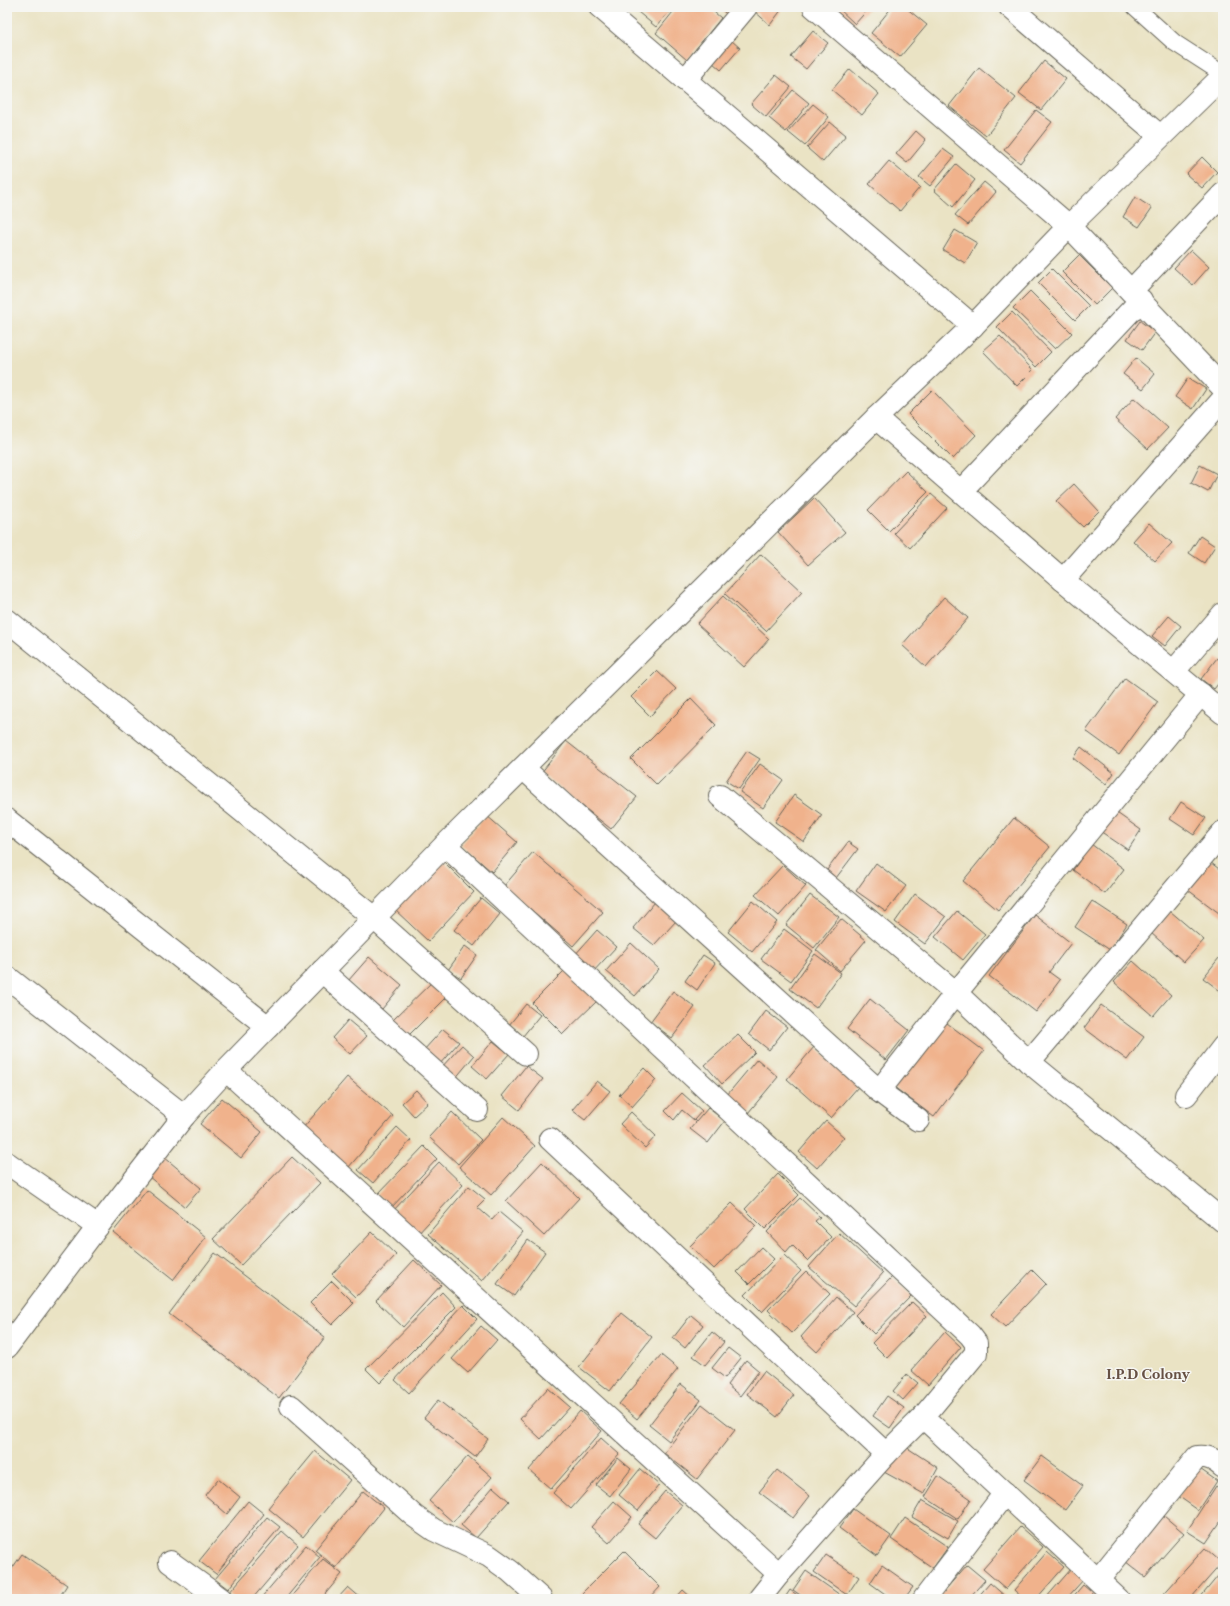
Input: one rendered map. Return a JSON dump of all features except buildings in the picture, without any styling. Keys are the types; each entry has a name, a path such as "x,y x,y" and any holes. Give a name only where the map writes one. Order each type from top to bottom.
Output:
{"street":[{"path":"600,7 973,326"},
{"path":"685,80 746,7"},
{"path":"814,7 1069,226 1223,388"},
{"path":"1010,7 1160,136"},
{"path":"7,1346 184,1116 226,1070 445,845 876,418 973,326 1069,226 1223,75"},
{"path":"961,491 1136,296 1223,194"},
{"path":"1063,580 1223,399"},
{"path":"876,418 1063,580 1223,713"},
{"path":"1174,671 1223,614"},
{"path":"7,620 374,918 526,1054"},
{"path":"880,1091 956,993 1201,694"},
{"path":"523,768 880,1091 918,1120"},
{"path":"720,796 956,993 1029,1062 1223,1220"},
{"path":"7,820 268,1027"},
{"path":"1029,1062 1223,832"},
{"path":"445,845 970,1335 976,1343 976,1353 923,1417 886,1454 779,1574 759,1599"},
{"path":"322,971 477,1110"},
{"path":"7,977 184,1116"},
{"path":"1186,1095 1223,1047"},
{"path":"226,1070 779,1574"},
{"path":"550,1139 886,1454"},
{"path":"7,1163 98,1226"},
{"path":"292,1406 414,1516 434,1530 489,1556 510,1571 541,1599"},
{"path":"923,1417 1118,1599"},
{"path":"1098,1580 1198,1457 1205,1456 1213,1459 1223,1467"},
{"path":"924,1599 1005,1493"},
{"path":"170,1562 221,1599"}],"lane":[{"path":"1135,7 1176,43 1223,75"}],"district":[{"name":"I.P.D Colony","path":"1148,1374"}]}
